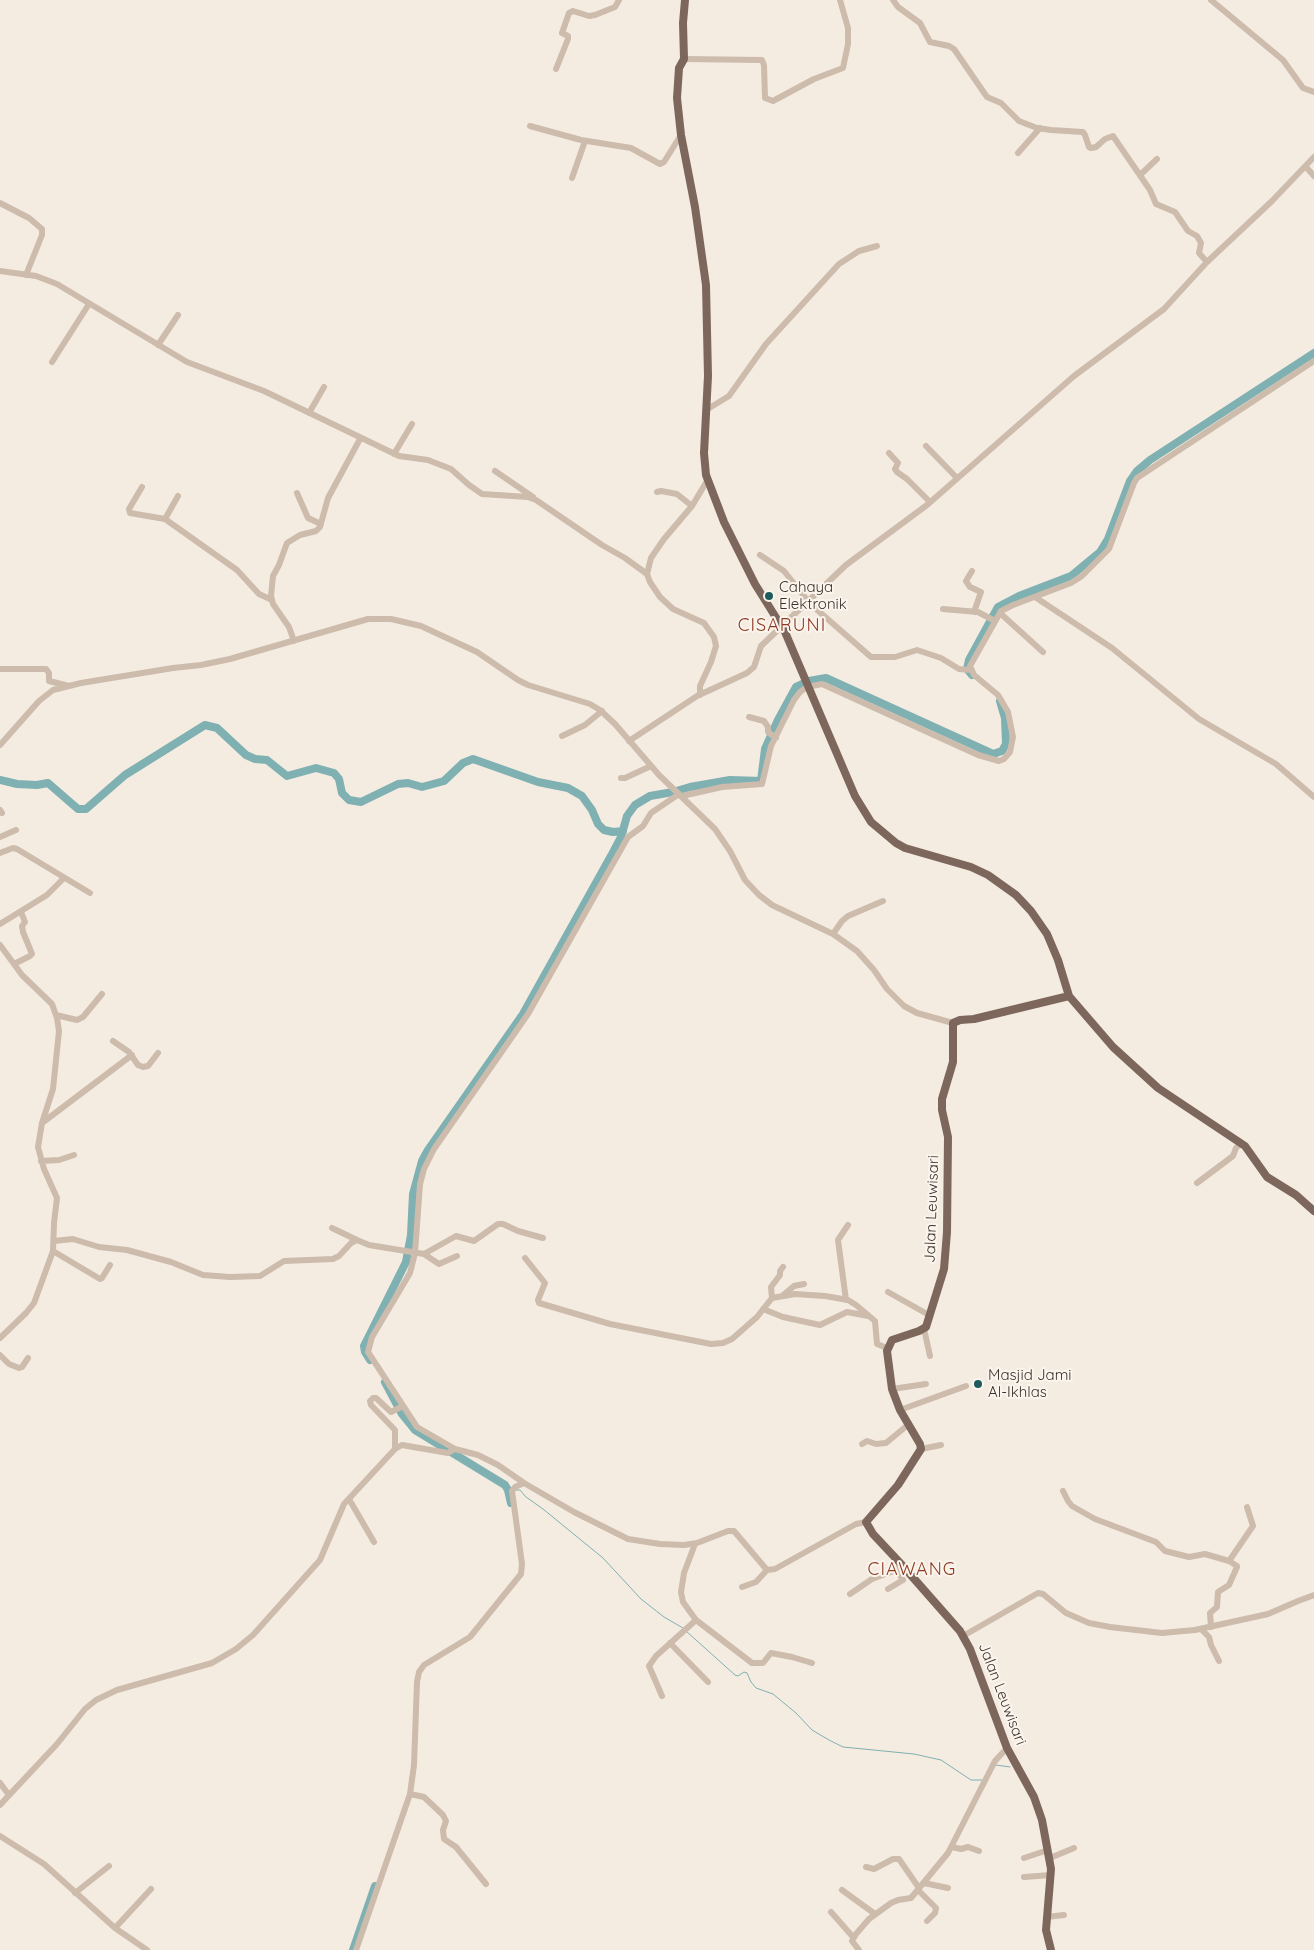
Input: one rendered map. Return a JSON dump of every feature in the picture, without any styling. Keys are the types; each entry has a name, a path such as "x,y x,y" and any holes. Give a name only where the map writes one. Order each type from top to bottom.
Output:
{"main road":[{"path":"685,0 683,23 684,59 680,68 677,98 681,135 698,224 706,285 708,376 704,453 707,482 724,522 755,584 781,626 855,796 871,822 896,843 905,848 971,867 988,875 1011,891 1031,911 1047,934 1070,996 1113,1047 1158,1088 1241,1143 1250,1152 1267,1177 1296,1195 1314,1211"},
{"path":"953,1023 1070,996"},
{"name":"Jalan Leuwisari","path":"924,1329 940,1285 945,1263 948,1137 942,1110 942,1099 952,1062 953,1023"},
{"path":"866,1522 898,1485 921,1449 900,1410 892,1389 887,1348 894,1338 924,1329"},
{"name":"Jalan Leuwisari","path":"866,1522 872,1534 899,1567 963,1636 973,1656 1007,1748 1038,1807 1049,1854 1051,1875 1046,1933 1051,1950"}],"street":[{"path":"556,69 568,39 562,33 569,13 573,11 589,16 595,15 614,7 619,0"},
{"path":"684,59 762,60 764,65 765,98 773,101 814,79 843,68 848,44 848,28 840,0"},
{"path":"894,0 898,7 920,23 930,42 954,49 987,97 1001,103 1019,122 1040,128 1083,132 1091,148 1096,147 1105,139 1113,136 1150,190 1156,204 1175,212 1188,231 1197,236 1201,243 1199,253 1206,262"},
{"path":"1211,0 1283,60 1303,88 1314,92"},
{"path":"530,126 585,141 632,148 661,164 681,135"},
{"path":"1018,153 1040,128"},
{"path":"572,178 585,141"},
{"path":"629,741 700,695 748,673 754,667 761,646 846,565 930,502 1074,376 1164,308 1206,262 1272,202 1314,157"},
{"path":"1140,175 1157,159"},
{"path":"1306,167 1314,176"},
{"path":"0,203 29,218 42,229 42,235 26,275"},
{"path":"706,410 729,396 766,344 839,264 859,251 878,246"},
{"path":"0,270 57,284 158,345 197,366 264,391 394,454 428,460 450,469 469,486 482,494 528,497 536,500"},
{"path":"52,362 89,304"},
{"path":"158,345 178,315"},
{"path":"968,670 991,619 1013,605 1071,584 1102,557 1111,544 1134,483 1142,473 1182,449 1314,361"},
{"path":"309,413 324,387"},
{"path":"394,454 412,424"},
{"path":"272,600 273,576 287,543 300,535 318,530 328,498 360,438"},
{"path":"926,446 957,478"},
{"path":"889,453 898,463 895,469 930,502"},
{"path":"495,471 647,574 660,597 673,609 704,622 714,637 716,646 700,686 700,695"},
{"path":"647,574 651,558 664,539 692,506 707,482"},
{"path":"142,487 129,512 133,515 165,519 237,570 259,594 272,600 289,627 294,642"},
{"path":"658,492 661,490 677,494 692,506"},
{"path":"298,493 308,518 321,524"},
{"path":"165,519 178,496"},
{"path":"453,1451 419,1429 400,1408 370,1355 368,1348 372,1337 407,1278 420,1184 428,1159 528,1014 628,837 643,826 651,813 678,793 762,784 772,736 806,684 826,684 960,747 999,761 1007,756 1012,747 1013,737 1008,712 998,695 968,670 920,650 895,658 871,657 807,601 784,571 760,554"},
{"path":"972,571 966,581 970,587 981,592 974,612"},
{"path":"1035,597 1112,648 1199,719 1276,764 1314,797"},
{"path":"943,609 974,612 991,619"},
{"path":"1000,613 1043,652"},
{"path":"0,746 48,693 69,686 172,668 201,666 294,642 368,619 391,618 402,620 421,626 477,652 518,680 590,704 602,711 651,766 715,829 750,887 772,905 833,934 857,951 887,989 904,1006 917,1013 953,1023"},
{"path":"0,669 46,670 49,673 49,681 69,686"},
{"path":"562,736 585,725 602,711"},
{"path":"749,717 764,721 772,736"},
{"path":"622,778 651,766"},
{"path":"0,837 16,830"},
{"path":"0,853 13,848 18,849 90,893"},
{"path":"0,924 47,894 64,878"},
{"path":"833,934 848,916 883,901"},
{"path":"14,964 32,954 23,932 22,927 25,922 21,912"},
{"path":"0,945 14,964 52,1004 59,1031 51,1096 42,1123 38,1147 57,1198 53,1251 34,1303 26,1314 0,1338"},
{"path":"56,1015 77,1020 83,1017 102,994"},
{"path":"113,1041 132,1055 138,1065 146,1068 158,1053"},
{"path":"42,1123 132,1055"},
{"path":"1197,1183 1233,1156 1236,1148 1241,1143"},
{"path":"42,1161 59,1160 74,1155"},
{"path":"424,1254 456,1236 474,1241 498,1224 543,1238"},
{"path":"846,1300 838,1240 848,1225"},
{"path":"332,1228 369,1245 424,1254 439,1264 457,1256"},
{"path":"54,1241 73,1239 99,1247 127,1250 171,1262 204,1274 230,1277 260,1276 284,1261 333,1259 357,1240"},
{"path":"53,1251 100,1279 110,1265"},
{"path":"525,1258 545,1283 538,1304 628,1328 711,1344 732,1339 758,1317 772,1298 771,1287 780,1275 783,1267"},
{"path":"781,1297 794,1286 804,1284"},
{"path":"888,1292 929,1316"},
{"path":"772,1298 795,1294 846,1300 856,1305 875,1323 878,1344 887,1348"},
{"path":"763,1310 783,1317 820,1325 848,1312 868,1316"},
{"path":"924,1329 930,1356"},
{"path":"0,1355 9,1364 19,1368 22,1367 28,1358"},
{"path":"892,1389 926,1384"},
{"path":"900,1410 966,1386"},
{"path":"395,1449 394,1430 373,1407 370,1401 375,1398 390,1411 400,1408"},
{"path":"862,1444 866,1441 876,1444 886,1442 909,1424"},
{"path":"0,1805 57,1744 78,1717 96,1700 117,1690 212,1662 236,1649 253,1635 271,1616 296,1584 320,1560 342,1509 349,1499 395,1449 405,1444 478,1455 498,1465 524,1483 574,1512 628,1539 660,1544 695,1544 728,1530 734,1531 767,1570"},
{"path":"921,1449 941,1445"},
{"path":"356,1950 410,1794 414,1765 419,1672 424,1665 470,1638 521,1574 522,1564 512,1491 515,1487 524,1483"},
{"path":"1063,1491 1072,1506 1095,1519 1156,1542 1165,1551 1189,1558 1205,1554 1229,1561 1237,1566 1229,1585 1218,1592 1217,1607 1210,1613 1211,1627"},
{"path":"349,1499 374,1542"},
{"path":"1229,1561 1253,1528 1247,1507"},
{"path":"742,1587 756,1582 767,1570 774,1569 856,1524 866,1522"},
{"path":"695,1544 684,1573 681,1592 683,1602 696,1620 752,1663 763,1663 771,1653 792,1657 812,1664"},
{"path":"850,1594 872,1579 899,1567 903,1580 888,1589"},
{"path":"963,1636 1038,1593 1072,1617 1100,1626 1153,1633 1201,1629 1268,1614 1314,1595"},
{"path":"662,1696 649,1666 656,1656 696,1620"},
{"path":"1201,1629 1209,1637 1219,1661"},
{"path":"670,1644 708,1682"},
{"path":"860,1950 852,1942 853,1937 875,1914 895,1901 911,1898 952,1847 998,1756 1007,1748"},
{"path":"0,1783 9,1795"},
{"path":"410,1794 424,1797 442,1815 446,1821 443,1830 444,1839 456,1847 486,1884"},
{"path":"0,1836 44,1864 115,1928 147,1950"},
{"path":"952,1847 961,1849 968,1847 980,1851"},
{"path":"1024,1858 1074,1848"},
{"path":"866,1867 875,1869 893,1859 899,1859 936,1908 927,1921"},
{"path":"75,1893 109,1866"},
{"path":"1024,1877 1051,1875"},
{"path":"920,1887 948,1888"},
{"path":"115,1928 151,1889"},
{"path":"842,1890 875,1914"},
{"path":"831,1912 853,1937"},
{"path":"1047,1917 1064,1915"}],"waterway":[{"path":"972,675 967,669 969,660 998,607 1019,596 1071,576 1100,552 1108,539 1130,481 1137,471 1150,460 1314,353"},
{"path":"370,1360 364,1346 406,1262 411,1235 413,1194 422,1161 523,1014 611,856 621,837 627,816 635,805 650,796 690,787 730,780 761,781 765,749 778,720 796,687 809,681 826,678 993,754 1002,751 1006,744 1005,718 1000,701"},
{"path":"0,780 17,784 37,785 48,783 78,809 86,809 125,775 205,725 217,728 246,755 255,759 267,760 287,776 316,768 334,773 339,779 342,793 349,800 361,802 398,784 408,783 422,787 444,781 463,763 473,759 538,782 568,788 582,796 592,810 598,824 604,830 613,832 623,831"},
{"path":"385,1382 402,1414 415,1430 505,1485 511,1503"},
{"path":"516,1490 520,1490 526,1497 603,1558 641,1599 664,1617 683,1628"},
{"path":"686,1631 735,1675 747,1673 756,1688 773,1694 796,1713 812,1730 829,1740 843,1747 914,1754 941,1760 971,1780 982,1780"},
{"path":"996,1765 1010,1767"},
{"path":"353,1950 375,1886"}],"place":[{"name":"Cahaya Elektronik","path":"769,596"},
{"name":"Masjid Jami Al-Ikhlas","path":"978,1384"}],"district":[{"name":"CISARUNI","path":"782,626"},
{"name":"CIAWANG","path":"912,1570"}]}
